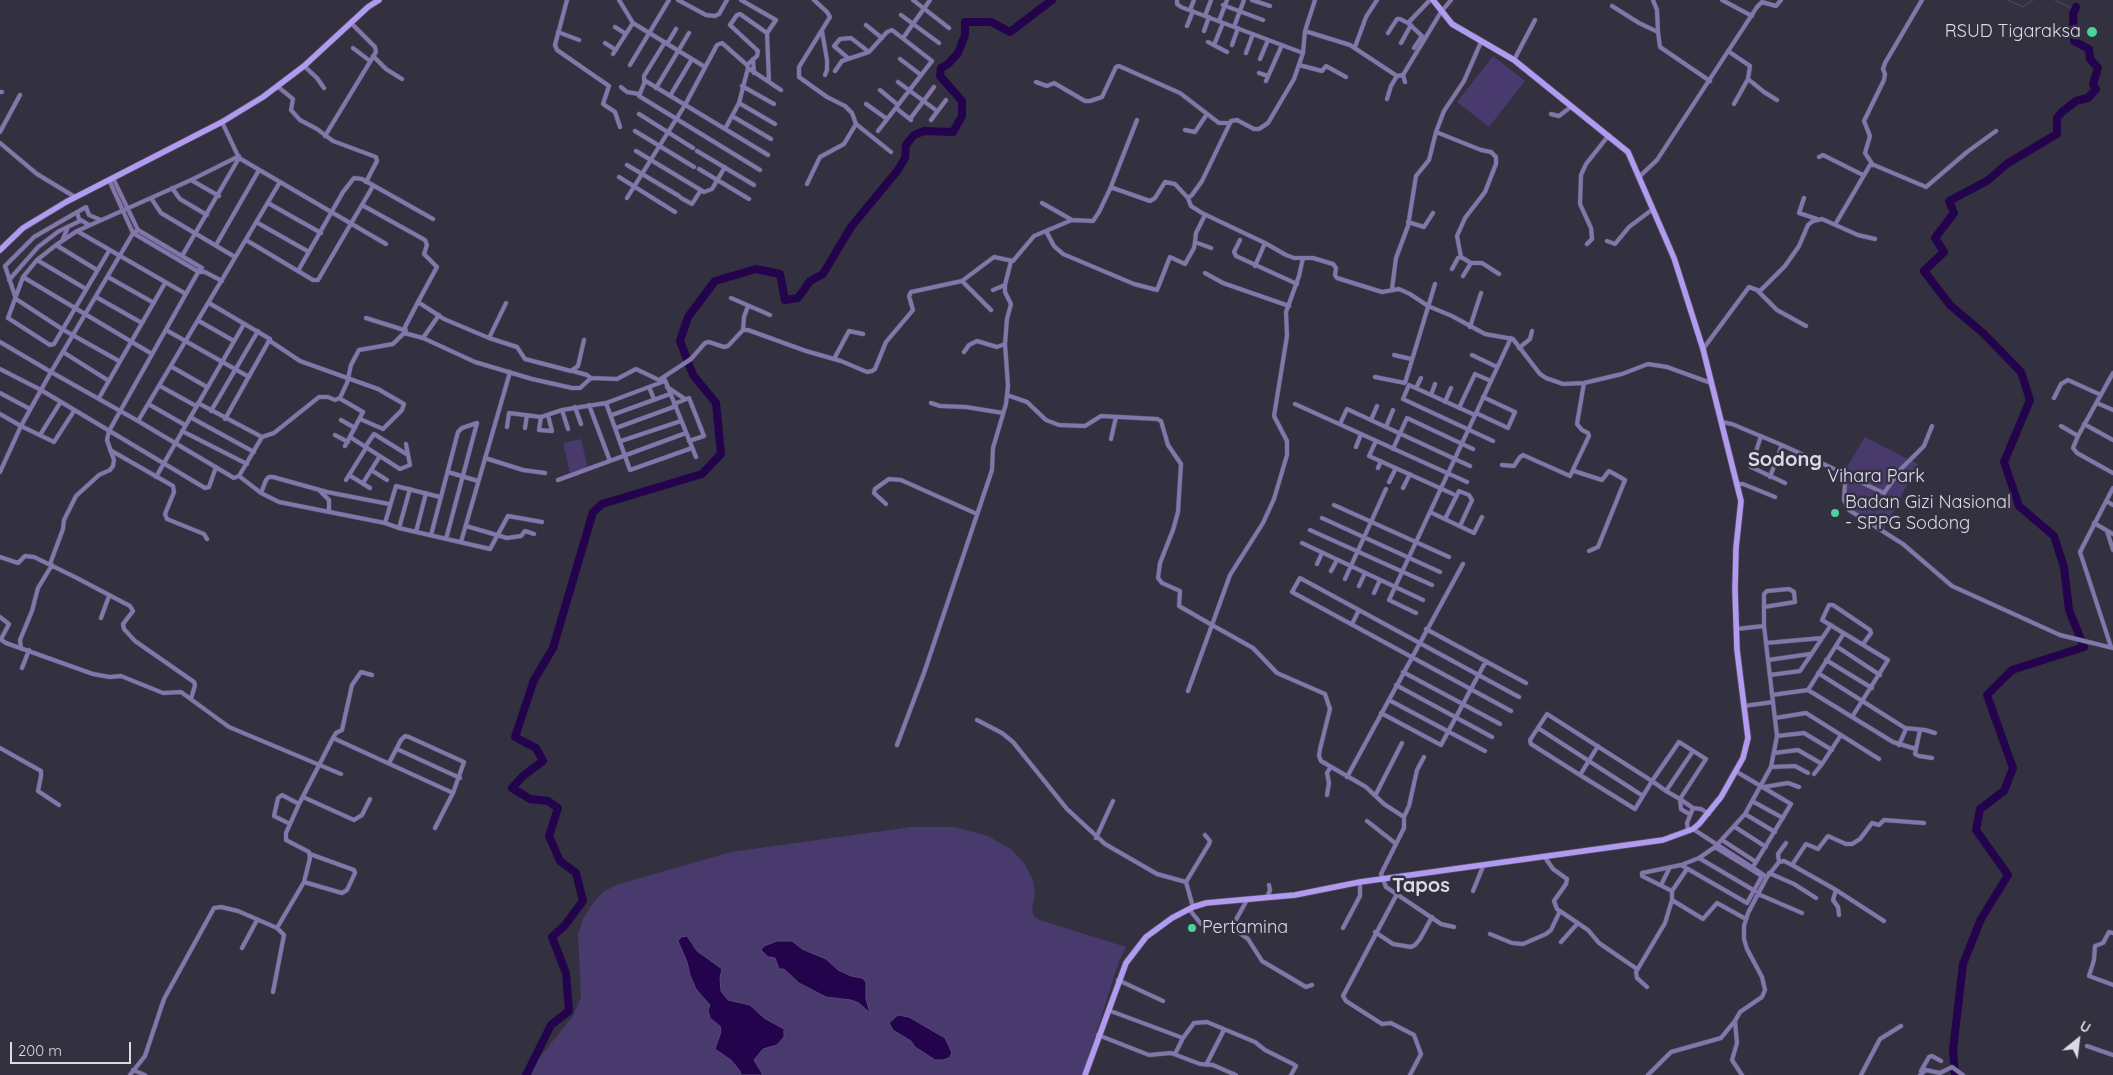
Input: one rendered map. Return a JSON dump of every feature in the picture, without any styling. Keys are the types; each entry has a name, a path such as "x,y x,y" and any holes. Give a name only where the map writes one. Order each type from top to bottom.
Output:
{"street":[{"path":"0,250 23,228 75,197 222,122 277,86 304,66 350,23 379,0"},
{"path":"567,0 555,45 556,50 609,86 603,104 616,113 620,127"},
{"path":"619,0 633,23 705,67"},
{"path":"630,65 669,0"},
{"path":"678,0 706,15 716,16 727,0"},
{"path":"741,0 776,20 767,33 769,82"},
{"path":"814,0 829,14 829,19 799,66 798,77 827,97 845,106 852,113 856,124 891,152"},
{"path":"913,0 949,28"},
{"path":"903,38 930,0"},
{"path":"1177,0 1177,4 1191,11 1303,53"},
{"path":"1187,26 1194,0"},
{"path":"1204,31 1211,0"},
{"path":"1214,45 1226,0"},
{"path":"1232,44 1244,0"},
{"path":"1252,0 1270,6"},
{"path":"1036,82 1047,86 1054,83 1087,102 1102,97 1116,68 1119,66 1180,93 1219,123 1230,123 1235,120 1254,129 1259,129 1265,126 1294,79 1303,53 1306,31 1315,0"},
{"path":"1355,48 1366,17 1377,0"},
{"path":"1084,1075 1118,980 1126,963 1146,937 1172,918 1191,908 1206,903 1305,894 1360,882 1663,840 1691,830 1709,814 1722,798 1737,772 1748,743 1736,629 1736,548 1741,502 1703,349 1674,258 1628,152 1514,60 1452,24 1431,0 1410,24 1401,42"},
{"path":"1404,82 1403,75 1441,12 1451,0"},
{"path":"1653,0 1658,10 1660,47 1710,81"},
{"path":"1722,0 1752,16"},
{"path":"1639,177 1657,160 1761,3 1774,6 1781,0"},
{"path":"1922,0 1883,67 1884,80 1864,121 1870,136 1865,153 1873,165 1926,187 1967,152 1996,131"},
{"path":"1224,6 1263,20"},
{"path":"1612,6 1639,23 1658,32"},
{"path":"725,129 739,103 747,67 758,51 730,25 737,15 740,14 767,33"},
{"path":"901,15 939,43"},
{"path":"1388,33 1397,19 1400,18 1410,24 1422,36 1414,48"},
{"path":"1514,60 1535,20"},
{"path":"325,136 376,52 375,47 350,23"},
{"path":"605,42 614,52 633,23"},
{"path":"866,25 882,38"},
{"path":"615,27 626,34"},
{"path":"639,94 645,82 644,76 676,29"},
{"path":"835,71 842,61 870,52 889,30 892,30 932,61 878,132"},
{"path":"822,31 827,60 825,75"},
{"path":"1306,31 1355,48 1397,76 1403,75"},
{"path":"558,32 579,40"},
{"path":"656,88 689,33"},
{"path":"1246,53 1253,34"},
{"path":"848,58 834,46 834,43 840,39 852,38 870,52"},
{"path":"1260,59 1268,40"},
{"path":"1208,42 1227,52"},
{"path":"1392,289 1396,258 1407,231 1416,176 1428,160 1444,111 1464,81 1481,42"},
{"path":"627,198 685,105 719,43 722,43 754,73 782,90"},
{"path":"1266,81 1282,45"},
{"path":"353,48 370,61"},
{"path":"1728,51 1750,66 1748,79 1734,104"},
{"path":"373,56 386,69 402,79"},
{"path":"670,96 692,59"},
{"path":"753,59 754,73"},
{"path":"900,60 921,75"},
{"path":"1299,65 1322,71 1327,66 1346,77"},
{"path":"304,66 324,88"},
{"path":"1259,73 1268,76"},
{"path":"1387,98 1397,76"},
{"path":"1748,79 1777,100"},
{"path":"645,82 768,155"},
{"path":"898,82 938,111"},
{"path":"277,86 293,99 291,110 295,116 325,136 376,157 377,161 366,182"},
{"path":"742,86 774,104"},
{"path":"621,87 627,92 639,94 760,170"},
{"path":"880,90 911,120 934,87"},
{"path":"0,132 20,96"},
{"path":"931,120 946,100"},
{"path":"739,103 775,124"},
{"path":"866,104 887,120"},
{"path":"1551,114 1559,116 1572,106"},
{"path":"639,114 754,185"},
{"path":"1185,130 1195,132 1207,114"},
{"path":"732,116 771,139"},
{"path":"896,745 924,673 992,470 993,448 1007,395 1005,344 1007,319 1011,304 1004,285 1011,261 1034,236 1072,220 1078,219 1088,222 1096,218 1110,189 1137,120"},
{"path":"222,122 239,157 386,244"},
{"path":"1188,198 1202,181 1224,139 1230,123"},
{"path":"807,184 820,157 844,144 856,124"},
{"path":"635,131 749,200"},
{"path":"1436,132 1481,150 1491,152 1496,157 1496,164 1484,192 1465,218 1457,233 1458,249 1461,257 1471,263 1482,263 1499,274"},
{"path":"1587,244 1592,239 1592,228 1580,204 1581,175 1586,164 1609,135"},
{"path":"0,143 32,171 75,197"},
{"path":"636,151 704,192 712,189 725,168"},
{"path":"1819,157 1823,155 1864,175"},
{"path":"109,251 55,342 50,345 10,321 8,316 23,277 37,260 56,245 77,231 239,157"},
{"path":"182,256 219,196 239,157"},
{"path":"627,165 692,204 701,190"},
{"path":"1836,224 1868,166 1873,165"},
{"path":"216,245 259,170"},
{"path":"298,271 354,178 358,177 433,219"},
{"path":"619,177 675,212"},
{"path":"111,179 138,230 202,267 205,272"},
{"path":"191,180 219,196"},
{"path":"138,421 150,405 280,182"},
{"path":"1110,189 1116,188 1150,201 1155,198 1164,182 1175,184 1188,198 1191,206 1205,215 1290,257 1313,258 1333,264 1336,268 1336,277 1345,281 1382,292 1392,289 1410,294 1428,306 1452,316 1485,334 1511,338 1540,374 1563,384 1584,383 1622,374 1648,364 1667,367 1711,383"},
{"path":"246,240 316,281 320,278 373,186"},
{"path":"172,188 180,199 208,215"},
{"path":"151,198 161,213 235,257"},
{"path":"1804,198 1799,213 1836,224 1858,235 1875,238"},
{"path":"268,203 321,233"},
{"path":"1042,203 1072,220"},
{"path":"339,398 358,350 393,344 405,331 418,302 437,268 424,254 427,245 425,240 362,206"},
{"path":"101,220 89,215 86,207 34,237 5,266 16,299 62,329 119,361"},
{"path":"126,209 134,232 199,272 205,272 222,281"},
{"path":"1607,241 1615,244 1630,227 1653,209"},
{"path":"77,212 80,221"},
{"path":"1408,222 1424,227 1433,213"},
{"path":"1046,231 1054,246 1064,254 1134,284 1156,291 1170,257 1186,264 1195,242 1196,233 1205,215"},
{"path":"1758,291 1785,266 1799,246 1808,225 1817,219"},
{"path":"59,231 61,220"},
{"path":"10,280 38,247 59,231 80,221 90,225"},
{"path":"256,222 309,252"},
{"path":"62,241 68,227"},
{"path":"0,472 21,426 62,352 134,232 138,230"},
{"path":"77,231 186,294"},
{"path":"1240,240 1234,255 1254,266 1297,284"},
{"path":"1195,242 1211,248"},
{"path":"1254,266 1265,243"},
{"path":"56,245 97,270"},
{"path":"28,271 30,256"},
{"path":"743,330 753,331 806,351 834,359 867,372 872,372 886,342 912,310 911,292 962,280 994,257 1011,261"},
{"path":"1452,269 1458,258 1461,257"},
{"path":"1188,691 1230,575 1262,523 1274,499 1288,455 1287,441 1274,416 1284,364 1287,336 1286,312 1297,284 1303,258"},
{"path":"37,260 86,289"},
{"path":"1463,276 1471,263"},
{"path":"20,648 20,640 32,611 38,588 51,565 63,529 64,520 76,496 98,475 110,470 114,460 107,440 109,431 202,267"},
{"path":"1205,273 1223,283 1289,306"},
{"path":"23,277 152,354"},
{"path":"108,277 154,302"},
{"path":"962,280 991,310"},
{"path":"99,398 166,283"},
{"path":"1375,377 1405,383 1435,284"},
{"path":"993,290 1004,285"},
{"path":"1703,349 1750,286 1778,310 1806,326"},
{"path":"1470,327 1481,293"},
{"path":"96,297 142,323"},
{"path":"731,298 770,315"},
{"path":"418,302 439,315 489,338 518,348 525,359 587,375 591,378 617,379 636,369 655,380 665,380"},
{"path":"209,303 269,337 270,341 300,361 348,377 387,393 404,404 402,410 383,428 360,419"},
{"path":"489,338 506,303"},
{"path":"507,427 509,413 541,417 575,407 606,402 665,380 677,367 690,359 709,342 724,347 728,346 743,330 744,317 748,306"},
{"path":"423,338 439,315"},
{"path":"366,318 423,338 464,358 510,372 572,388 583,387 591,378"},
{"path":"199,321 234,341"},
{"path":"156,477 244,324"},
{"path":"166,330 249,377"},
{"path":"212,411 258,331"},
{"path":"834,359 849,331 864,334"},
{"path":"1520,348 1530,339 1532,331"},
{"path":"1416,613 1389,600 1511,338"},
{"path":"573,371 578,366 584,340"},
{"path":"225,419 270,341"},
{"path":"964,352 969,344 974,341 983,341 997,347 1005,344"},
{"path":"0,342 234,478 239,476 262,437 274,433 319,397 328,397 333,400 339,398 362,410 360,419 348,442"},
{"path":"62,352 109,381"},
{"path":"1394,355 1411,359"},
{"path":"1472,355 1497,367"},
{"path":"172,367 207,387"},
{"path":"0,369 41,390 208,489 216,467"},
{"path":"461,542 510,372"},
{"path":"2113,373 2084,424 2073,448 2074,451 2113,473"},
{"path":"1459,408 1475,374 1491,381"},
{"path":"1416,388 1421,378"},
{"path":"665,380 696,457"},
{"path":"2054,398 2061,384 2068,380 2101,395"},
{"path":"1502,465 1514,466 1523,455 1568,476 1574,471 1589,436 1577,424 1584,383"},
{"path":"1431,395 1436,384"},
{"path":"1483,397 1515,412 1508,428 1409,385 1403,399 1493,441"},
{"path":"160,386 262,437"},
{"path":"649,387 654,399"},
{"path":"668,387 685,399 689,398 704,436 689,441"},
{"path":"1445,402 1451,388"},
{"path":"0,393 30,409"},
{"path":"612,415 670,394"},
{"path":"1007,395 1027,402 1046,420 1059,424 1085,426 1101,416 1160,420 1168,445 1181,464 1178,512 1160,563 1158,578 1162,583 1180,591 1179,606 1254,648 1277,673 1325,694 1330,709 1319,756 1321,761 1376,794 1384,804 1404,817"},
{"path":"616,428 675,405 685,399"},
{"path":"606,402 630,470 692,448"},
{"path":"40,435 60,403"},
{"path":"931,403 940,406 966,407 1003,413"},
{"path":"2097,403 2113,410"},
{"path":"1296,404 1467,482"},
{"path":"150,405 185,425"},
{"path":"589,405 610,461"},
{"path":"1371,420 1377,406"},
{"path":"575,407 581,424"},
{"path":"1340,424 1347,409 1470,466"},
{"path":"562,410 568,429"},
{"path":"1386,427 1393,410"},
{"path":"0,414 51,441 56,441 74,411"},
{"path":"526,428 527,415"},
{"path":"541,417 539,430 552,431 548,415"},
{"path":"190,417 254,452"},
{"path":"1111,439 1116,417"},
{"path":"1393,449 1407,418 1473,449"},
{"path":"341,420 355,428"},
{"path":"621,441 681,421"},
{"path":"1722,422 1782,444 1884,493 1901,469 1924,446 1932,426"},
{"path":"431,535 458,432 462,428 477,424 446,539"},
{"path":"2084,424 2113,440"},
{"path":"2061,426 2078,436"},
{"path":"182,431 247,464"},
{"path":"558,480 686,433"},
{"path":"346,480 374,434 408,455"},
{"path":"1356,447 1361,434"},
{"path":"335,435 348,442 366,447 400,469 410,465 406,444"},
{"path":"1761,436 1751,467 1785,483"},
{"path":"1376,441 1369,456 1453,494"},
{"path":"1770,477 1782,444"},
{"path":"110,450 174,488 166,514 167,519 202,533 207,538"},
{"path":"363,483 380,456"},
{"path":"485,458 523,470 545,473"},
{"path":"1378,468 1381,461"},
{"path":"1389,482 1396,468"},
{"path":"371,470 387,480"},
{"path":"1574,471 1602,480 1609,471 1625,480 1598,547 1589,551"},
{"path":"448,472 478,481"},
{"path":"1403,488 1410,474"},
{"path":"349,475 370,488"},
{"path":"1845,475 1844,500 1849,510 1903,544 1952,586 2060,635 2112,647"},
{"path":"239,476 261,493 279,502 385,523 490,549 508,516 542,522"},
{"path":"261,493 269,477 319,490 389,504"},
{"path":"886,504 874,493 875,490 889,479 901,480 976,514"},
{"path":"1737,484 1743,484 1775,498"},
{"path":"385,523 389,504 396,486 440,497"},
{"path":"1345,579 1386,488"},
{"path":"2112,647 2106,635 2080,553 2113,488"},
{"path":"400,528 410,489"},
{"path":"319,490 329,500 329,512"},
{"path":"1445,519 1459,491 1469,495 1472,500 1460,526"},
{"path":"416,532 426,494"},
{"path":"2106,502 2113,506"},
{"path":"1334,505 1449,557"},
{"path":"1430,512 1474,533 1482,517"},
{"path":"1322,518 1440,572"},
{"path":"2094,523 2113,534"},
{"path":"466,526 511,538 521,536 525,531 534,534"},
{"path":"1310,530 1432,585"},
{"path":"2106,530 2113,550"},
{"path":"1302,543 1423,600"},
{"path":"1317,564 1322,553"},
{"path":"0,556 18,563 26,556 51,565 132,609 132,612 123,624 135,641 194,682 195,685 191,699"},
{"path":"1331,572 1337,560"},
{"path":"1347,777 1463,564"},
{"path":"1359,586 1366,573"},
{"path":"1511,711 1292,592 1300,578 1519,697"},
{"path":"1374,593 1380,580"},
{"path":"1672,891 1642,876 1642,873 1681,865 1699,858 1716,846 1745,814 1771,767 1777,736 1764,626 1764,607 1764,592 1789,589 1794,592 1795,602 1764,607"},
{"path":"100,618 109,596"},
{"path":"1852,718 1888,660 1822,618 1831,605 1870,630 1871,633 1863,644"},
{"path":"1352,624 1359,610"},
{"path":"0,617 9,624 0,639 93,674 110,677 121,676 157,692 181,692 230,727 341,774"},
{"path":"1770,675 1799,672 1831,625"},
{"path":"1736,629 1764,626"},
{"path":"1426,629 1526,683"},
{"path":"2106,635 2113,632"},
{"path":"1808,690 1844,633"},
{"path":"1766,644 1822,638"},
{"path":"1836,646 1880,675"},
{"path":"22,668 29,650"},
{"path":"1768,660 1810,654"},
{"path":"1826,660 1872,688"},
{"path":"1381,713 1441,745 1486,661"},
{"path":"304,882 342,893 347,890 356,873 354,870 310,854 286,840 285,837 299,804 332,738 342,730 352,684 358,674 362,672 372,675"},
{"path":"1404,672 1500,724"},
{"path":"1818,673 1906,729 1935,734"},
{"path":"1396,686 1492,737"},
{"path":"1772,695 1808,690 1899,745 1916,749"},
{"path":"1388,700 1485,750"},
{"path":"1744,706 1773,702"},
{"path":"1775,718 1806,713 1879,759"},
{"path":"1689,814 1681,809 1680,799 1706,759 1678,742 1652,781 1635,809 1531,744 1530,740 1547,714 1598,746 1652,781 1666,791 1680,799 1692,808 1701,809 1709,814"},
{"path":"977,720 1002,733 1013,742 1067,809 1096,838 1157,874 1186,882"},
{"path":"1538,728 1643,796"},
{"path":"1899,745 1906,729"},
{"path":"1920,730 1915,754 1932,758"},
{"path":"1777,736 1804,733 1832,750"},
{"path":"1814,774 1841,735"},
{"path":"389,762 402,738 409,736 460,759 464,764 460,778 435,828"},
{"path":"332,738 389,762 453,793"},
{"path":"1376,794 1402,743"},
{"path":"1580,775 1598,746"},
{"path":"0,748 40,771 42,776 38,791 59,805"},
{"path":"397,749 460,778"},
{"path":"1666,791 1692,750"},
{"path":"1774,753 1801,750 1822,764"},
{"path":"1424,757 1417,770 1409,806 1404,817 1404,828 1382,869 1382,880 1386,888 1445,926 1454,927"},
{"path":"1771,767 1795,766 1808,773"},
{"path":"1328,795 1329,783 1327,773 1330,768"},
{"path":"1737,772 1790,803 1775,832 1753,867"},
{"path":"1762,786 1788,783 1799,787"},
{"path":"290,824 274,816 278,798 282,795 299,804"},
{"path":"303,797 354,820 362,815 370,799"},
{"path":"1096,838 1113,801"},
{"path":"1752,801 1783,818"},
{"path":"1648,1075 1671,1052 1721,1038 1740,1012 1762,997 1765,990 1762,977 1744,939 1746,919 1762,876 1691,830 1687,823 1692,808"},
{"path":"1745,814 1775,832"},
{"path":"1792,865 1806,844 1818,848 1826,837 1846,844 1852,844 1860,839 1872,823 1878,825 1885,820 1924,823"},
{"path":"1367,821 1395,843"},
{"path":"1735,827 1766,847"},
{"path":"1201,924 1191,908 1186,882 1209,844 1210,841 1206,834"},
{"path":"1722,840 1756,862"},
{"path":"1779,862 1778,854 1786,844"},
{"path":"1716,846 1768,875 1794,884 1816,898"},
{"path":"277,928 304,882 310,854"},
{"path":"1544,856 1553,869 1567,879 1566,884 1554,901 1560,911 1588,930 1599,942 1637,969"},
{"path":"1699,858 1756,893 1802,913"},
{"path":"1681,865 1745,904 1756,893 1779,862 1784,861 1836,890 1884,921"},
{"path":"1473,890 1484,864"},
{"path":"1661,885 1670,867"},
{"path":"1647,987 1635,976 1637,969 1665,922 1672,900 1672,891 1687,868"},
{"path":"1343,928 1360,896 1360,882"},
{"path":"1267,898 1270,885"},
{"path":"1836,890 1833,900 1838,907 1839,915"},
{"path":"1397,894 1342,996 1346,1001 1382,1024 1392,1023 1414,1035 1422,1051 1410,1075"},
{"path":"1247,900 1234,929 1248,939 1262,961 1306,987 1312,985"},
{"path":"1672,900 1703,919 1717,903 1746,919"},
{"path":"130,1075 145,1056 164,999 214,908 221,907 258,920 277,928 284,935 273,992"},
{"path":"1490,934 1512,943 1523,944 1551,930 1560,911"},
{"path":"1375,932 1393,944 1411,947 1420,939 1432,917"},
{"path":"242,948 258,920"},
{"path":"1561,942 1578,923"},
{"path":"2113,933 2109,932 2103,943 2095,946 2094,960 2089,976 2113,985"},
{"path":"1118,980 1163,1001"},
{"path":"1108,1010 1183,1038"},
{"path":"1734,1021 1737,1043 1732,1060 1742,1075"},
{"path":"1176,1054 1183,1038 1192,1025 1197,1022 1207,1022 1260,1045 1293,1064 1296,1066 1291,1075"},
{"path":"1861,1075 1880,1039 1901,1026"},
{"path":"1206,1065 1224,1030"},
{"path":"1098,1034 1149,1055 1176,1054 1200,1064 1213,1065 1236,1075"},
{"path":"2087,1046 2113,1055"},
{"path":"1920,1074 1929,1057 1932,1056 1942,1061"},
{"path":"1920,1074 1926,1070 1943,1072 1952,1068 1963,1075"},
{"path":"133,1070 145,1075"}],"green space":[{"path":"1493,56 1525,81 1489,127 1457,102"},
{"name":"Vihara Park","path":"1865,437 1918,464 1883,531 1845,505 1847,483 1846,478 1842,475"},
{"path":"581,439 588,469 570,473 563,443"},
{"path":"911,827 954,827 988,836 1011,849 1024,863 1033,880 1035,894 1032,909 1034,916 1040,920 1126,947 1118,964 1083,1075 531,1075 540,1057 573,1016 581,997 578,935 584,917 603,892 619,884 731,852"}],"shaded area":[{"path":"687,936 697,951 722,969 720,978 721,991 728,1000 750,1005 764,1018 784,1029 784,1037 777,1045 763,1049 754,1060 763,1075 741,1075 731,1060 715,1049 721,1032 720,1026 710,1018 708,1010 710,1005 696,989 690,975 678,941 681,937"},
{"path":"777,941 792,941 802,949 826,959 838,970 851,976 862,978 866,982 866,999 870,1013 859,1003 851,1000 826,997 799,983 784,969 779,969 775,958 768,957 761,950 764,946"},
{"path":"898,1015 909,1017 945,1038 952,1053 949,1058 935,1060 915,1047 911,1041 893,1030 889,1023"}],"waterway":[{"path":"526,1075 551,1025 569,1011 566,973 552,937 565,925 583,901 576,873 560,861 549,836 558,808 548,801 530,799 512,788 523,776 543,761 536,748 515,737 534,680 553,648 593,512 602,504 702,474 721,454 716,403 693,375 680,341 688,317 715,281 756,269 780,274 785,300 798,298 810,281 823,274 851,227 898,170 905,158 906,145 914,135 924,131 953,132 962,116 962,101 940,76 941,68 948,64 958,53 965,35 965,22 991,22 1010,32 1052,0"},
{"path":"2008,0 2023,7 2033,0"},
{"path":"2055,0 2075,10"},
{"path":"1955,1075 1953,1050 1963,964 1981,919 2008,875 1976,830 1980,809 2004,791 2013,768 1987,695 2012,670 2084,647 2069,610 2064,567 2054,536 2019,506 2004,462 2030,400 2021,372 1983,333 1950,305 1924,271 1944,252 1935,238 1954,213 1949,201 1987,181 2008,163 2057,134 2057,118 2062,112 2076,101 2088,98 2096,89 2093,84 2098,68 2090,59 2089,49 2074,41 2073,14 2076,7"}],"place":[{"name":"RSUD Tigaraksa","path":"2092,32"},
{"name":"Badan Gizi Nasional - SPPG Sodong","path":"1835,513"},
{"name":"Pertamina","path":"1192,928"}],"district":[{"name":"Sodong","path":"1785,460"},
{"name":"Tapos","path":"1421,886"}]}
